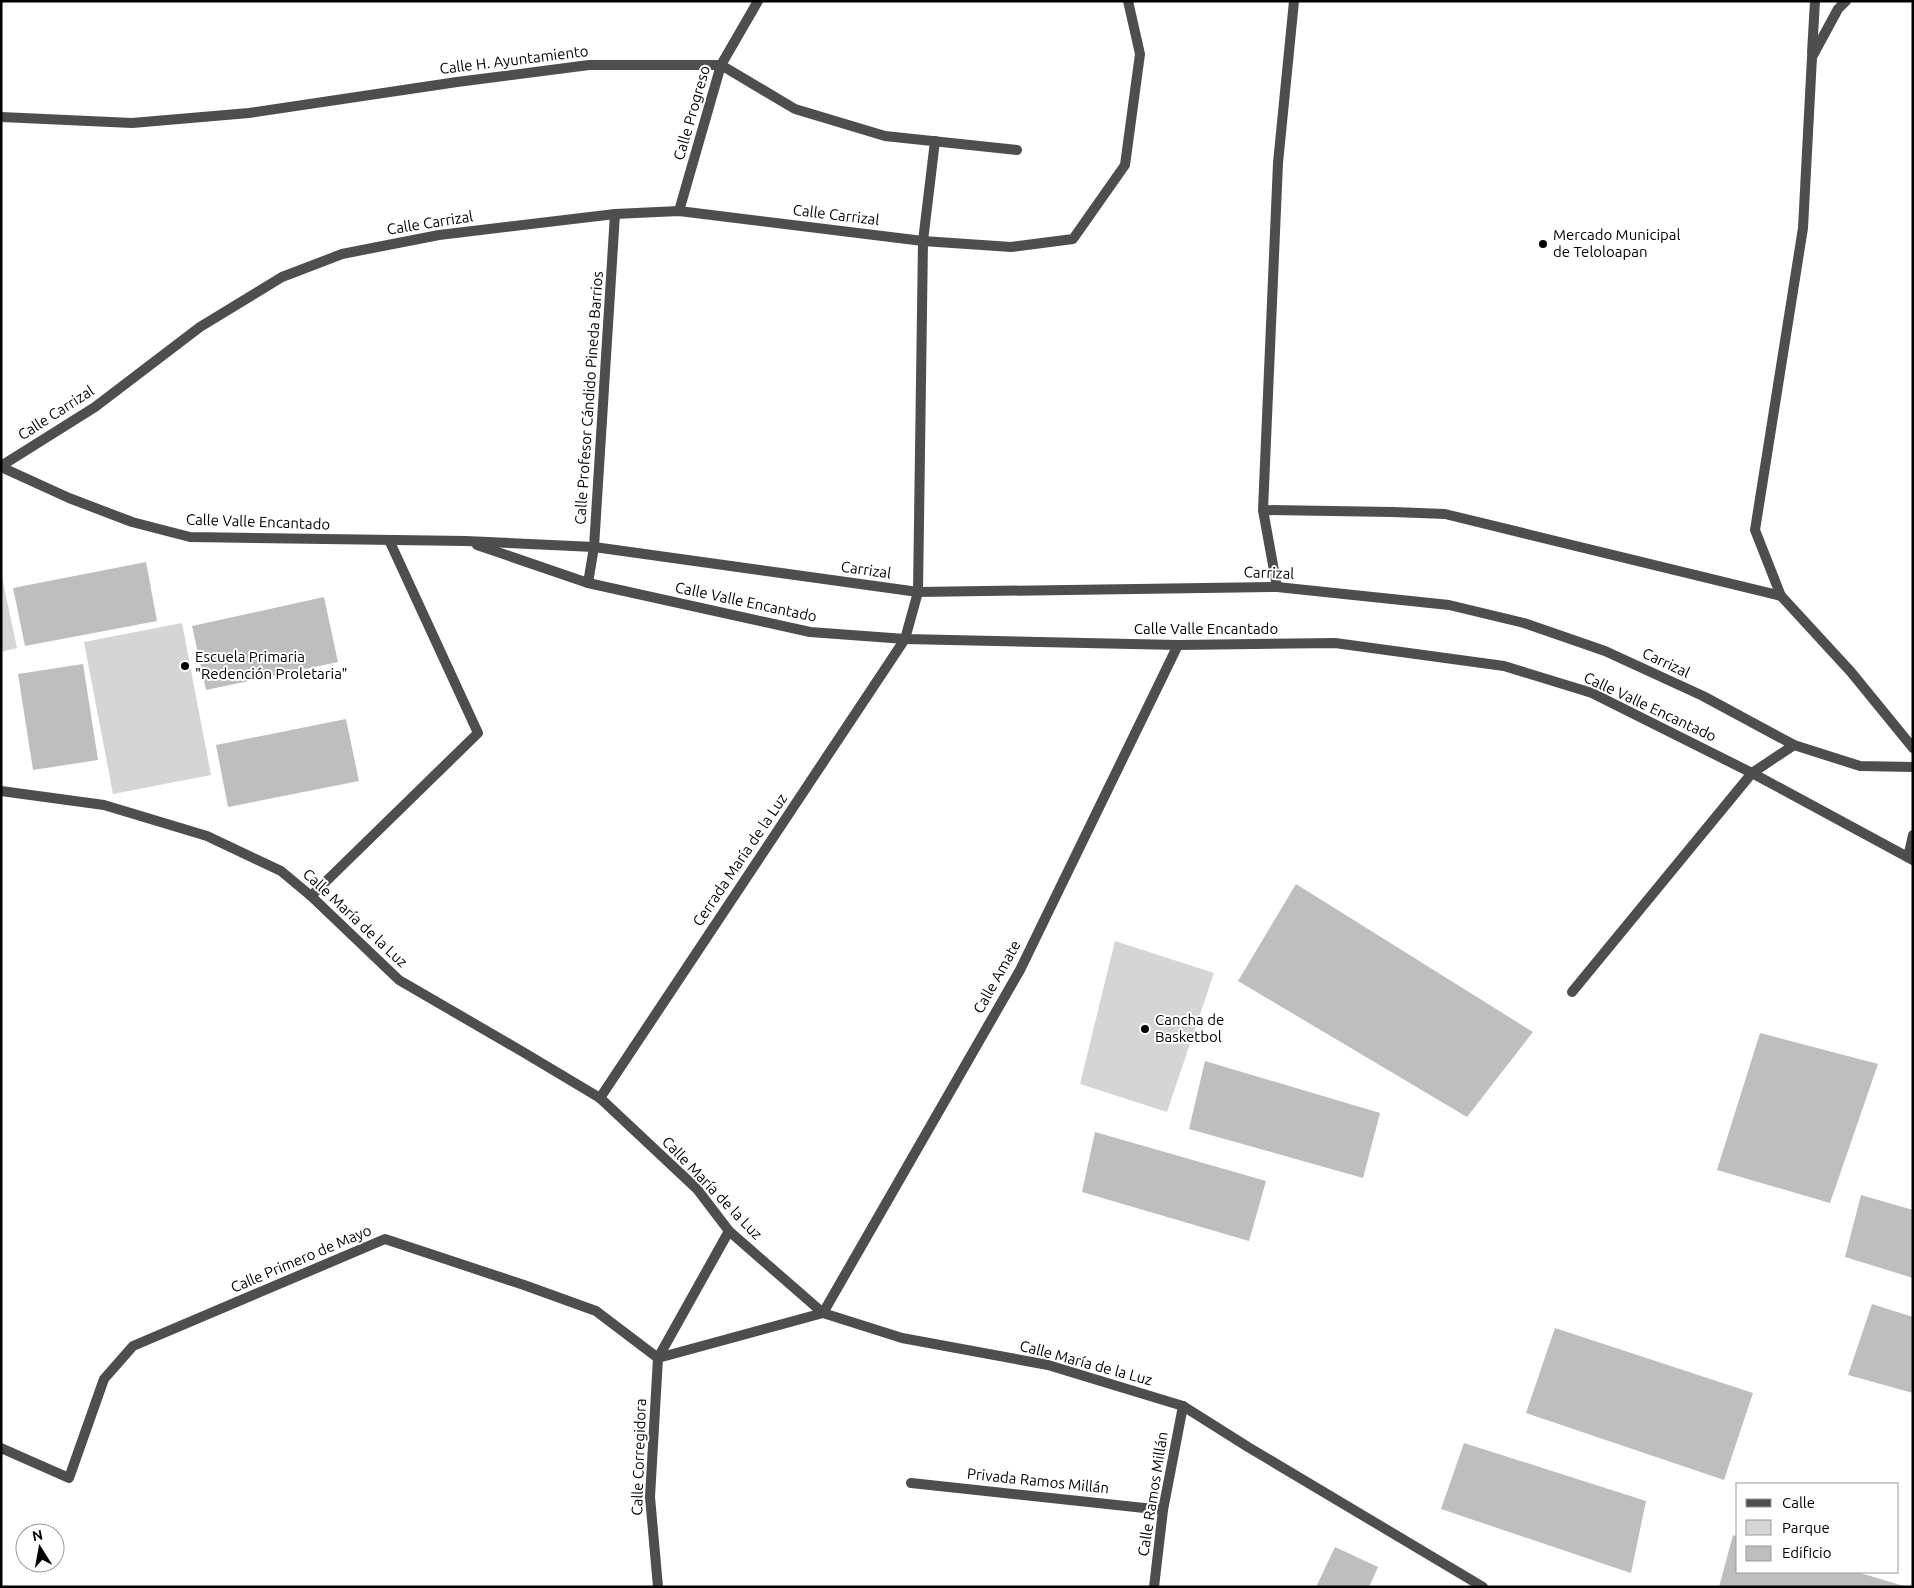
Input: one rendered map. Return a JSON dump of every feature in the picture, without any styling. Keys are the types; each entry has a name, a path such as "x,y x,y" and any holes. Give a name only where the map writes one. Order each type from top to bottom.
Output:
{"street":[{"name":"Calle Progreso","path":"679,211 721,65 758,1"},
{"name":"Calle Carrizal","path":"1,466 95,408 200,327 282,277 342,254 439,235 615,214 679,211 923,240 1011,247 1073,238 1124,165 1140,54 1128,1"},
{"path":"1278,587 1263,510 1278,163 1294,1"},
{"path":"1815,1 1803,228 1755,530 1781,596 1851,672 1913,748"},
{"path":"1812,57 1838,8 1846,1"},
{"name":"Calle H. Ayuntamiento","path":"1,117 132,123 249,113 589,65 721,65"},
{"path":"721,65 795,109 885,136 1017,150"},
{"path":"905,638 918,592 923,240 935,142"},
{"name":"Calle Profesor Cándido Pineda Barrios","path":"588,583 594,547 615,214"},
{"name":"Calle Valle Encantado","path":"1,466 69,498 132,522 190,537 466,541 594,547"},
{"path":"1263,510 1445,514 1781,596"},
{"path":"311,896 478,733 389,540"},
{"name":"Calle Valle Encantado","path":"466,541 588,583 810,632 905,638 1178,645 1335,643 1504,666 1592,693 1752,773 1910,858"},
{"name":"Carrizal","path":"594,547 918,592 1278,587 1449,605 1524,623 1605,651 1703,696 1794,744 1860,766 1913,767"},
{"name":"Cerrada María de la Luz","path":"600,1098 905,638"},
{"name":"Calle Amate","path":"823,1314 1020,970 1178,645"},
{"path":"1572,992 1752,773 1794,744"},
{"name":"Calle María de la Luz","path":"1,791 104,805 208,836 281,871 311,896 399,980 600,1098 697,1189 730,1231 823,1314 902,1338 1048,1365 1183,1406 1472,1584 1483,1587"},
{"path":"1910,858 1913,835"},
{"path":"658,1358 730,1231"},
{"name":"Calle Primero de Mayo","path":"1,1448 69,1478 104,1379 133,1346 386,1239 596,1311 658,1358"},
{"path":"658,1358 823,1314"},
{"name":"Calle Corregidora","path":"658,1358 650,1498 658,1587"},
{"name":"Calle Ramos Millán","path":"1154,1587 1163,1510 1183,1406"},
{"name":"Privada Ramos Millán","path":"911,1483 1163,1510"}],"green space":[{"path":"1,573 17,648 1,652"},
{"path":"182,623 211,775 113,794 84,642"},
{"name":"Cancha de Basketbol","path":"1115,941 1214,973 1167,1112 1080,1084"}],"building":[{"path":"146,562 157,621 25,646 13,588"},
{"path":"324,597 338,662 206,690 192,626"},
{"path":"83,664 98,760 33,770 18,674"},
{"path":"346,719 359,781 228,807 216,745"},
{"path":"1296,884 1533,1032 1467,1117 1238,981"},
{"path":"1760,1033 1878,1064 1830,1203 1717,1170"},
{"path":"1205,1061 1380,1113 1363,1178 1189,1129"},
{"path":"1095,1132 1266,1181 1249,1241 1082,1192"},
{"path":"1861,1195 1913,1210 1913,1278 1845,1257"},
{"path":"1872,1304 1913,1317 1913,1393 1848,1375"},
{"path":"1555,1328 1753,1393 1724,1480 1526,1413"},
{"path":"1464,1443 1646,1501 1631,1573 1441,1509"},
{"path":"1733,1535 1736,1536 1736,1573 1860,1573 1907,1587 1719,1587"},
{"path":"1335,1547 1378,1567 1369,1587 1316,1587"}],"place":[{"name":"Mercado Municipal de Teloloapan","path":"1543,244"},
{"name":"Escuela Primaria \"Redención Proletaria\"","path":"185,666"},
{"name":"Cancha de Basketbol","path":"1145,1029"}]}
